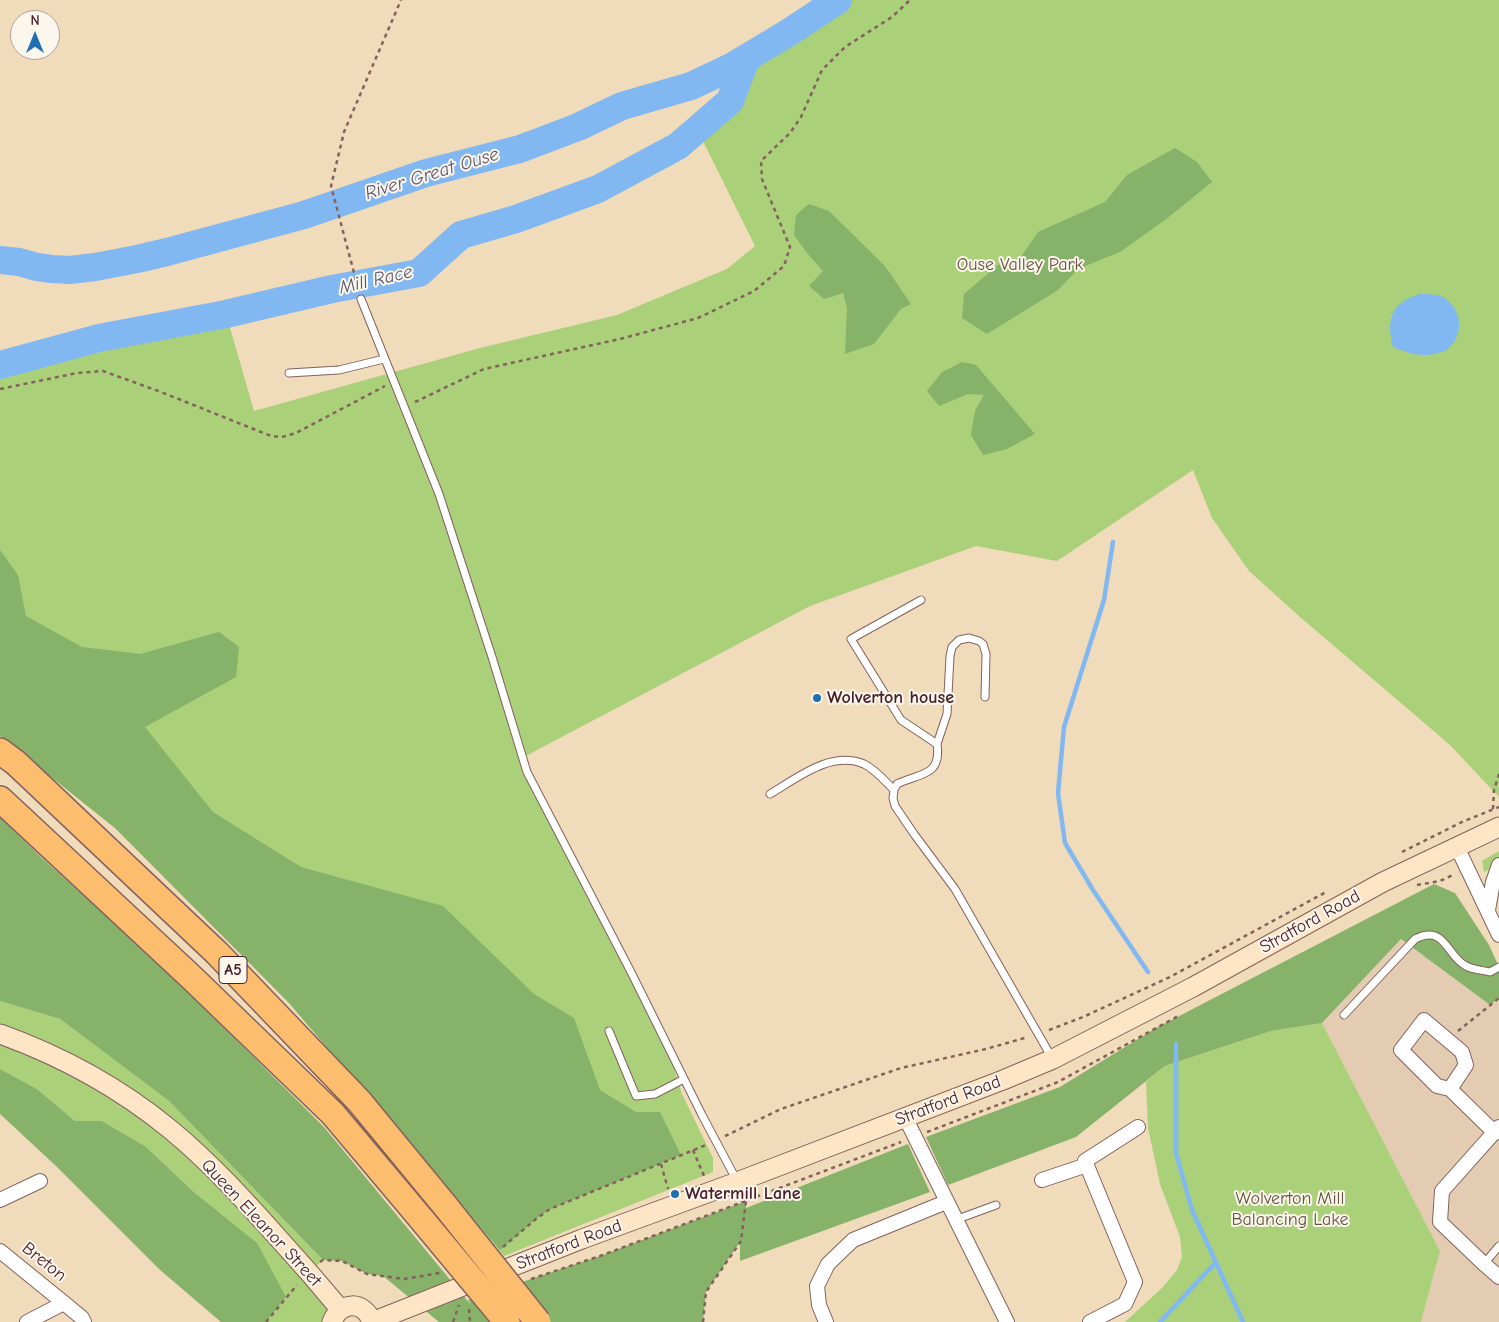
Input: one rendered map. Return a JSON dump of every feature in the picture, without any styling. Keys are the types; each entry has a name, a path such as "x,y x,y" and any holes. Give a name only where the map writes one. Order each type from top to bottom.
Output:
{"highway":[{"name":"A5","path":"0,751 16,763 223,960 359,1102 538,1322"},
{"name":"A5","path":"0,799 183,969 333,1114 507,1322"}],"street":[{"name":"Stratford Road","path":"372,1322 582,1239 905,1118 1052,1059 1193,987 1383,882 1499,827"},
{"path":"1457,847 1499,935"},
{"path":"1488,910 1493,882 1499,865"},
{"path":"1450,1088 1466,1065 1462,1052 1424,1020 1401,1050 1437,1086 1450,1088 1497,1130 1442,1190 1440,1222 1499,1277"},
{"name":"Queen Eleanor Street","path":"0,1034 35,1047 89,1074 171,1130 236,1190 308,1273 336,1316"},
{"path":"905,1118 1007,1322"},
{"path":"1090,1322 1125,1304 1135,1282 1085,1161 1138,1127"},
{"path":"1042,1180 1087,1165"},
{"path":"0,1200 40,1181"},
{"path":"826,1322 819,1305 817,1286 828,1264 853,1240 946,1202"},
{"name":"Breton","path":"0,1251 82,1318 84,1322"},
{"name":"Breton","path":"27,1322 64,1303"},
{"path":"336,1316 346,1306 360,1307 370,1316 372,1322"}],"lane":[{"path":"361,299 439,494 527,772 737,1182"},
{"path":"289,373 339,370 384,358"},
{"path":"921,600 851,639 901,720 938,744"},
{"path":"985,697 986,654 983,644 979,640 969,638 959,640 952,647 950,656 947,714 938,744 938,760 929,772 897,784 893,798 895,806 914,834 955,889 1052,1059"},
{"path":"770,794 806,772 834,761 854,761 865,765 880,775 894,790"},
{"path":"1344,1015 1415,939 1424,935 1434,936 1443,940 1465,966 1490,972 1499,966"},
{"path":"609,1032 636,1096 655,1094 684,1079"},
{"path":"955,1220 996,1205"},
{"path":"1484,1264 1499,1246"}],"path":[{"path":"361,299 330,186 344,132 401,0"},
{"path":"404,406 484,369 620,339 698,318 754,291 784,266 790,247 762,178 761,161 790,133 801,116 822,70 845,47 892,17 910,0"},
{"path":"0,388 77,373 103,371 271,436 282,437 300,431 394,382"},
{"path":"1499,774 1494,790 1493,809 1499,807"},
{"path":"500,1250 550,1209 716,1141 781,1109 901,1068 986,1049 1039,1034 1083,1017 1170,977"},
{"path":"1446,1040 1499,998"},
{"path":"661,1164 669,1191"},
{"path":"703,1322 706,1292 741,1241 746,1201"},
{"path":"266,1322 294,1287 323,1260 342,1261 367,1274 404,1279 441,1273"},
{"path":"452,1322 460,1303"}],"shaded area":[{"path":"1401,939 1490,1005 1499,998 1499,1322 1421,1322 1440,1251 1322,1023"}],"green space":[{"name":"Ouse Valley Park","path":"822,0 1499,0 1499,797 1449,744 1249,571 1212,518 1193,470 1057,561 976,546 810,606 522,758 666,1043 682,1094 713,1158 713,1172 504,1256 289,1003 225,936 115,828 0,736 0,365 99,338 226,314 254,411 480,348 617,315 727,269 755,246 691,117 724,93"},
{"path":"1175,148 1197,162 1212,182 1165,220 1120,252 1078,269 1058,290 987,334 962,318 964,294 998,265 1021,257 1038,232 1105,202 1127,175"},
{"path":"809,204 829,211 885,266 911,304 901,309 874,344 845,354 847,308 843,293 824,299 809,286 823,271 794,235 796,215"},
{"path":"962,362 976,365 1035,434 1007,449 983,455 971,435 975,411 984,395 968,394 939,406 927,391 942,372"},
{"path":"0,550 18,575 26,616 82,647 140,654 219,632 239,647 236,677 145,727 213,812 301,867 443,906 534,994 574,1018 600,1090 636,1112 660,1112 681,1155 550,1209 500,1250 289,1003 115,828 0,736"},
{"path":"0,818 173,977 324,1127 471,1305 468,1300 600,1256 746,1201 746,1208 908,1144 930,1192 740,1261 740,1242 706,1292 703,1322 439,1322 383,1276 367,1274 342,1261 323,1260 169,1101 60,1019 0,1001"},
{"path":"1499,851 1499,865 1484,872 1482,861"},
{"path":"1434,884 1455,893 1489,945 1499,967 1499,998 1490,1005 1401,939 1322,1023 1271,1031 1165,1066 1076,1137 948,1185 926,1137 1060,1087 1156,1028"},
{"path":"0,1001 60,1019 169,1101 323,1260 309,1273 340,1309 332,1322 266,1322 286,1297 196,1194 145,1146 102,1121 75,1121 37,1089 0,1069"},
{"name":"Wolverton Mill Balancing Lake","path":"1322,1023 1440,1251 1421,1322 1125,1322 1163,1287 1177,1270 1182,1257 1180,1237 1160,1184 1148,1128 1146,1082 1165,1066 1271,1031"},
{"path":"0,1069 37,1089 75,1121 102,1121 145,1146 196,1194 257,1243 286,1297 266,1322 221,1322 159,1269 55,1165 0,1114"}],"water":[{"path":"1420,294 1443,297 1457,314 1459,329 1457,336 1446,350 1421,355 1393,347 1390,328 1393,313 1403,302"}],"waterway":[{"name":"River Great Ouse","path":"0,260 19,262 37,267 70,270 137,259 304,215 426,173 520,149 578,127 622,106 691,86 733,66 838,0"},
{"name":"Mill Race","path":"0,365 99,338 226,314 332,289 419,273 461,235 516,219 598,189 678,146 730,101 745,61"},
{"path":"1113,542 1104,600 1064,727 1058,793 1065,843 1093,890 1148,972"},
{"path":"1176,1044 1176,1153 1192,1210 1243,1322"},
{"path":"1160,1322 1216,1262"}],"place":[{"name":"Wolverton house","path":"817,698"},
{"name":"Watermill Lane","path":"675,1194"}]}
